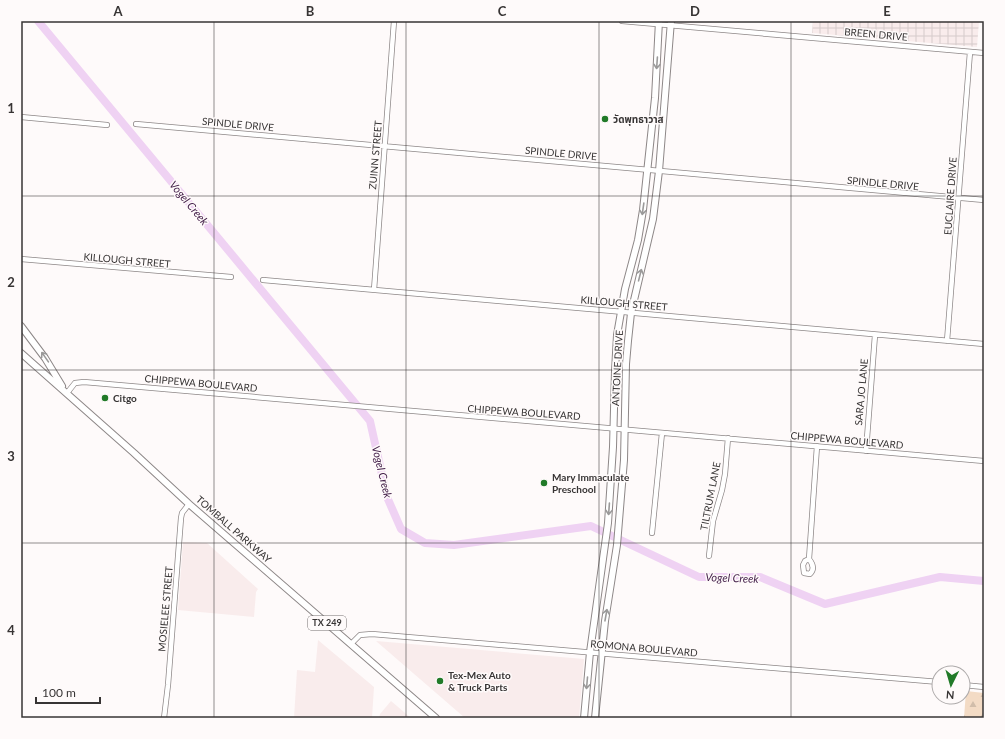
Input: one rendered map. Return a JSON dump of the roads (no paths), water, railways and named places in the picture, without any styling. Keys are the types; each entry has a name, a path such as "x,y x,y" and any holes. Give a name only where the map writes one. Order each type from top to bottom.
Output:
{"main road":[{"name":"ANTOINE DRIVE","path":"584,718 590,652 608,523 614,428 615,371 620,312 638,240 643,210 655,98 659,23"},
{"name":"ANTOINE DRIVE","path":"595,718 605,620 611,589 619,527 624,460 626,364 631,313 653,218 659,171 671,23"},
{"path":"655,98 665,99"},
{"path":"638,240 648,243"},
{"path":"21,326 46,358 66,392"},
{"name":"TOMBALL PARKWAY","path":"21,353 190,504 436,718"},
{"path":"610,492 621,493"},
{"path":"599,587 611,589"}],"street":[{"name":"ZUINN STREET","path":"374,290 394,21"},
{"name":"BREEN DRIVE","path":"622,21 671,23 984,53"},
{"name":"EUCLAIRE DRIVE","path":"947,341 970,52"},
{"path":"21,117 107,124"},
{"name":"SPINDLE DRIVE","path":"136,124 984,200"},
{"name":"KILLOUGH STREET","path":"21,259 231,277"},
{"name":"KILLOUGH STREET","path":"263,280 984,344"},
{"name":"SARA JO LANE","path":"866,451 875,335"},
{"name":"CHIPPEWA BOULEVARD","path":"66,392 75,383 84,382 984,461"},
{"path":"652,533 662,433"},
{"name":"TILTRUM LANE","path":"709,556 714,517 725,474 728,438"},
{"path":"809,559 817,446"},
{"name":"MOSIELEE STREET","path":"164,718 181,518 182,513 190,504"},
{"name":"ROMONA BOULEVARD","path":"351,644 360,635 372,634 931,681"},
{"path":"971,686 984,687"}],"waterway":[{"name":"Vogel Creek","path":"38,21 370,421 387,497 401,529 425,543 454,545 591,526 699,577 760,577 825,604 940,577 984,581"}],"place":[{"name":"วัดพุทธาวาส","path":"605,119"},
{"name":"Citgo","path":"105,398"},
{"name":"Mary Immaculate Preschool","path":"544,483"},
{"name":"Tex-Mex Auto & Truck Parts","path":"440,681"}]}
